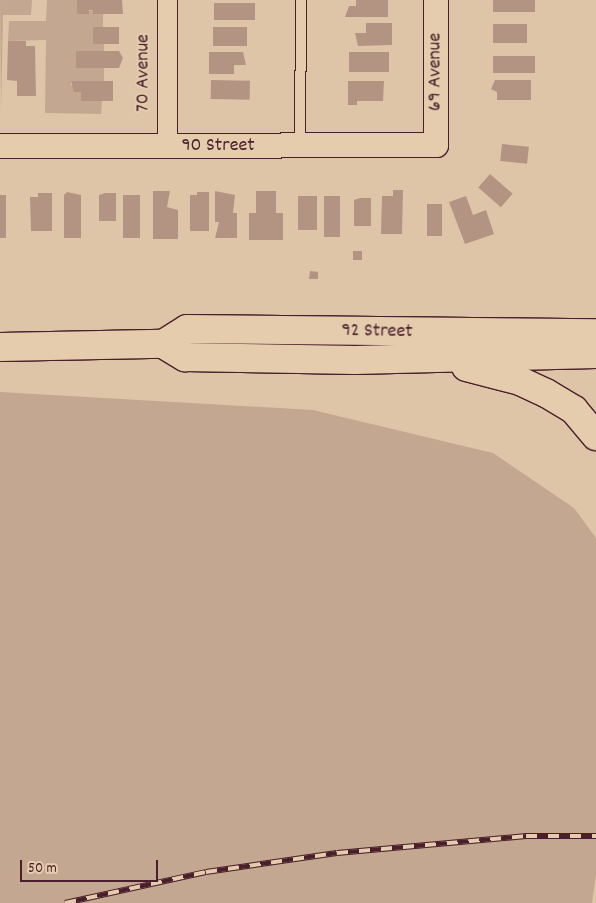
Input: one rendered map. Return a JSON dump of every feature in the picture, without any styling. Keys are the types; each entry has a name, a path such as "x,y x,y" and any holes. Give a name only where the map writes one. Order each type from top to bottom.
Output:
{"main road":[{"name":"92 Street","path":"596,334 187,329 163,344 185,358 438,359 596,354"},
{"path":"0,346 163,344"},
{"path":"438,359 520,381 546,392 574,410 596,436"}],"street":[{"name":"70 Avenue","path":"166,0 167,146"},
{"name":"69 Avenue","path":"436,0 436,145"},
{"name":"90 Street","path":"0,146 300,147 436,145"}],"lane":[{"path":"300,147 301,0"}],"shaded area":[{"path":"0,0 32,0 31,15 3,15 1,115"},
{"path":"47,0 77,0 77,14 93,10 103,14 103,27 93,27 104,44 104,51 76,51 76,67 104,68 104,81 71,81 71,85 81,92 81,101 102,101 101,114 45,113 46,40 8,41 9,21 46,21"},
{"path":"0,392 313,410 493,453 574,508 596,538 596,874 592,903 0,903"}],"building":[{"path":"77,0 122,0 123,14 93,14 93,10 89,10 89,14 77,14"},
{"path":"356,0 388,0 388,17 345,17 349,6 356,6"},
{"path":"493,0 535,0 535,12 493,12"},
{"path":"214,3 255,3 255,20 214,20"},
{"path":"366,23 392,23 392,45 358,46 355,33 366,33"},
{"path":"493,24 527,24 527,43 493,43"},
{"path":"93,27 119,27 119,44 93,44"},
{"path":"213,27 247,27 247,46 213,46"},
{"path":"8,41 26,41 26,46 35,46 36,96 17,96 17,81 7,80"},
{"path":"76,51 119,51 123,58 119,68 76,68"},
{"path":"209,52 243,52 246,65 234,65 234,74 209,74"},
{"path":"349,52 389,52 389,72 349,72"},
{"path":"493,56 535,56 535,73 493,73"},
{"path":"211,80 250,81 250,100 211,99"},
{"path":"495,80 531,80 531,100 497,100 497,92 491,89"},
{"path":"71,81 113,81 113,101 81,101 81,92 74,92"},
{"path":"348,81 384,81 383,101 357,101 357,105 348,105"},
{"path":"502,144 529,147 527,164 500,161"},
{"path":"490,174 513,194 501,207 478,188"},
{"path":"393,190 403,190 402,234 381,234 382,196 393,196"},
{"path":"153,191 170,191 167,207 178,210 178,239 153,239"},
{"path":"215,191 235,195 233,213 237,213 237,238 215,238 219,222 215,222"},
{"path":"256,191 276,191 276,213 283,213 283,240 249,240 249,213 256,213"},
{"path":"67,192 81,195 81,238 64,238 64,195"},
{"path":"197,192 209,192 209,231 190,231 190,195 197,195"},
{"path":"38,193 52,193 52,231 31,231 30,197 38,197"},
{"path":"116,193 116,221 99,221 99,195"},
{"path":"0,195 6,195 6,238 0,238"},
{"path":"123,195 140,195 140,238 123,238"},
{"path":"298,196 317,196 317,230 298,230"},
{"path":"324,196 340,196 340,237 324,237"},
{"path":"466,196 473,215 486,210 494,234 465,244 449,202"},
{"path":"371,198 371,226 354,226 354,200"},
{"path":"427,204 442,204 442,236 427,236"},
{"path":"353,251 362,251 362,260 353,260"},
{"path":"310,271 318,272 318,279 309,279"}],"railway":[{"path":"65,903 206,872 337,853 526,836 596,836"}]}
